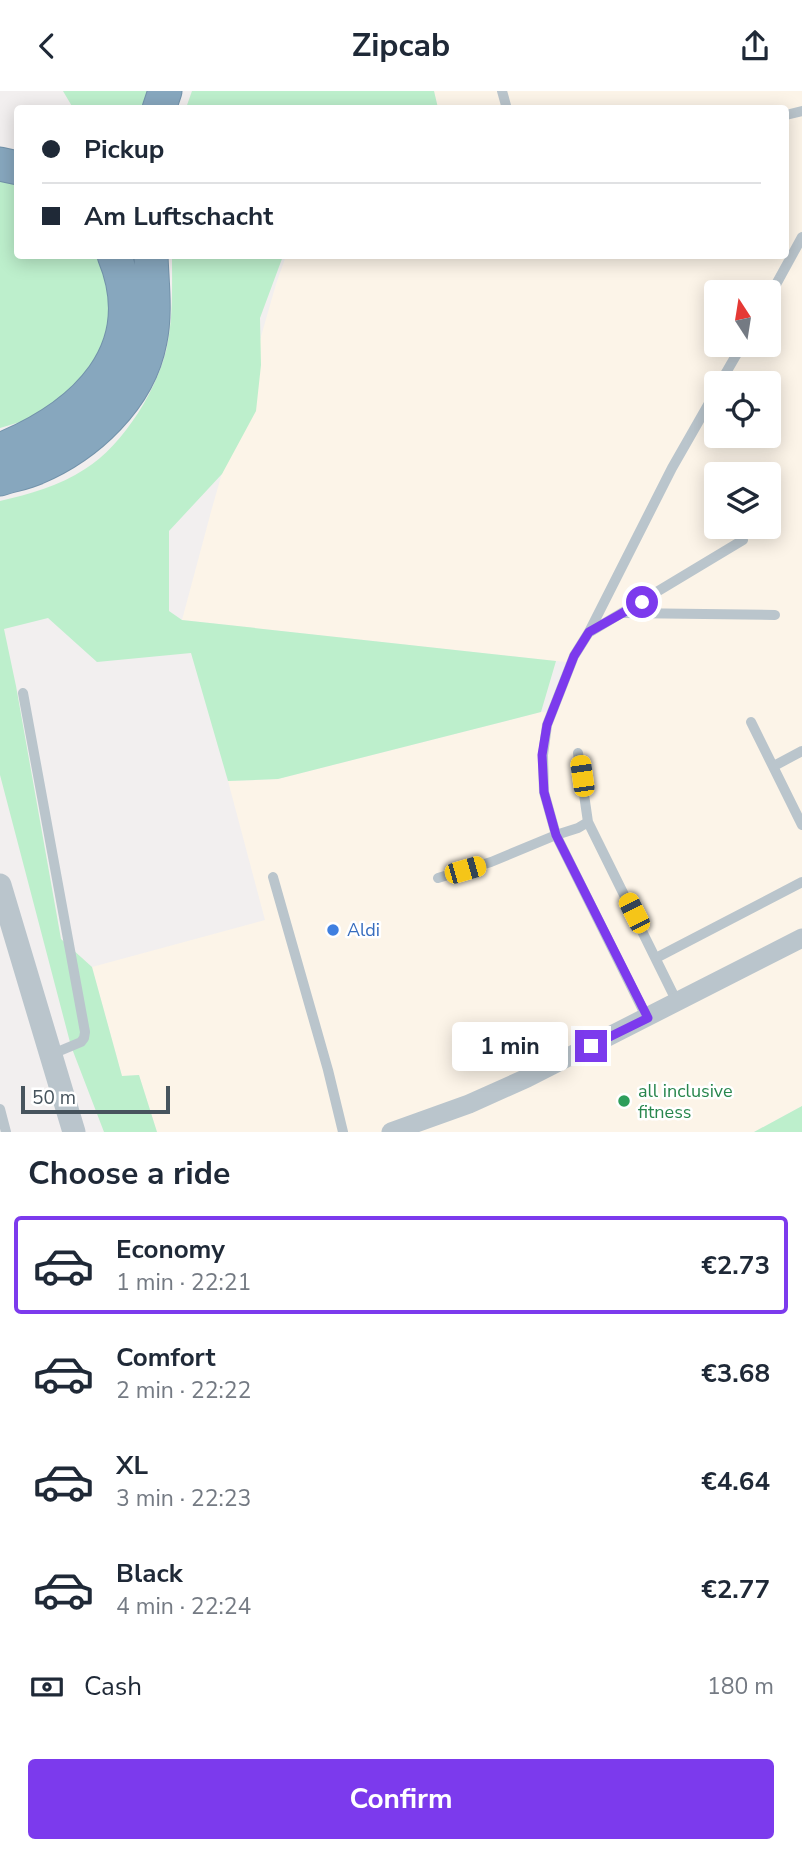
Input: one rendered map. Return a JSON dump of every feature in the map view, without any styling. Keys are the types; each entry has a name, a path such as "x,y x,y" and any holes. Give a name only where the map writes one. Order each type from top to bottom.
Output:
{"highway":[{"path":"0,450 34,435 64,416 89,395 109,367 122,335 126,304 115,259"},
{"path":"0,479 38,467 78,444 107,419 129,393 144,361 150,339 153,305 151,259"}],"street":[{"path":"0,885 50,1055 75,1129"},
{"path":"391,1132 422,1127 527,1078 802,938"}],"lane":[{"path":"778,280 802,237"},
{"path":"648,1018 556,835 544,792 542,755 547,725 574,656 704,412"},
{"path":"589,632 743,540"},
{"path":"623,613 775,615"},
{"path":"23,693 85,1032 81,1042 50,1055"},
{"path":"751,722 802,825"},
{"path":"774,766 802,751"},
{"path":"578,753 588,822 678,1003"},
{"path":"438,878 491,862 588,822"},
{"path":"273,877 343,1132"},
{"path":"656,958 802,882"},
{"path":"0,1109 6,1132"}],"shaded area":[{"path":"434,91 802,91 802,1106 754,1132 157,1132 139,1075 122,1076 92,967 265,920 228,781 278,779 541,712 555,713 575,663 182,620 285,259 789,259 789,105 437,105"}],"green space":[{"path":"63,91 148,91 143,105 71,105"},
{"path":"192,91 434,91 437,105 187,105"},
{"path":"0,178 14,180 14,259 102,259 111,283 108,338 78,389 27,420 0,428"},
{"path":"172,259 282,259 260,318 261,365 256,411 222,474 169,531 169,611 182,620 556,661 541,712 278,779 228,781 191,653 97,662 48,618 4,629 61,939 92,967 122,1076 139,1075 157,1132 104,1132 71,1046 0,775 0,501 44,489 75,475 99,459 126,430 149,395 164,358 172,299"},
{"path":"802,1106 802,1132 754,1132"}],"place":[{"name":"Aldi","path":"333,930"},
{"name":"all inclusive fitness","path":"624,1101"}],"route":[{"path":"591,1046 648,1018 556,835 544,792 542,755 547,725 574,656 589,632 642,602"}]}
